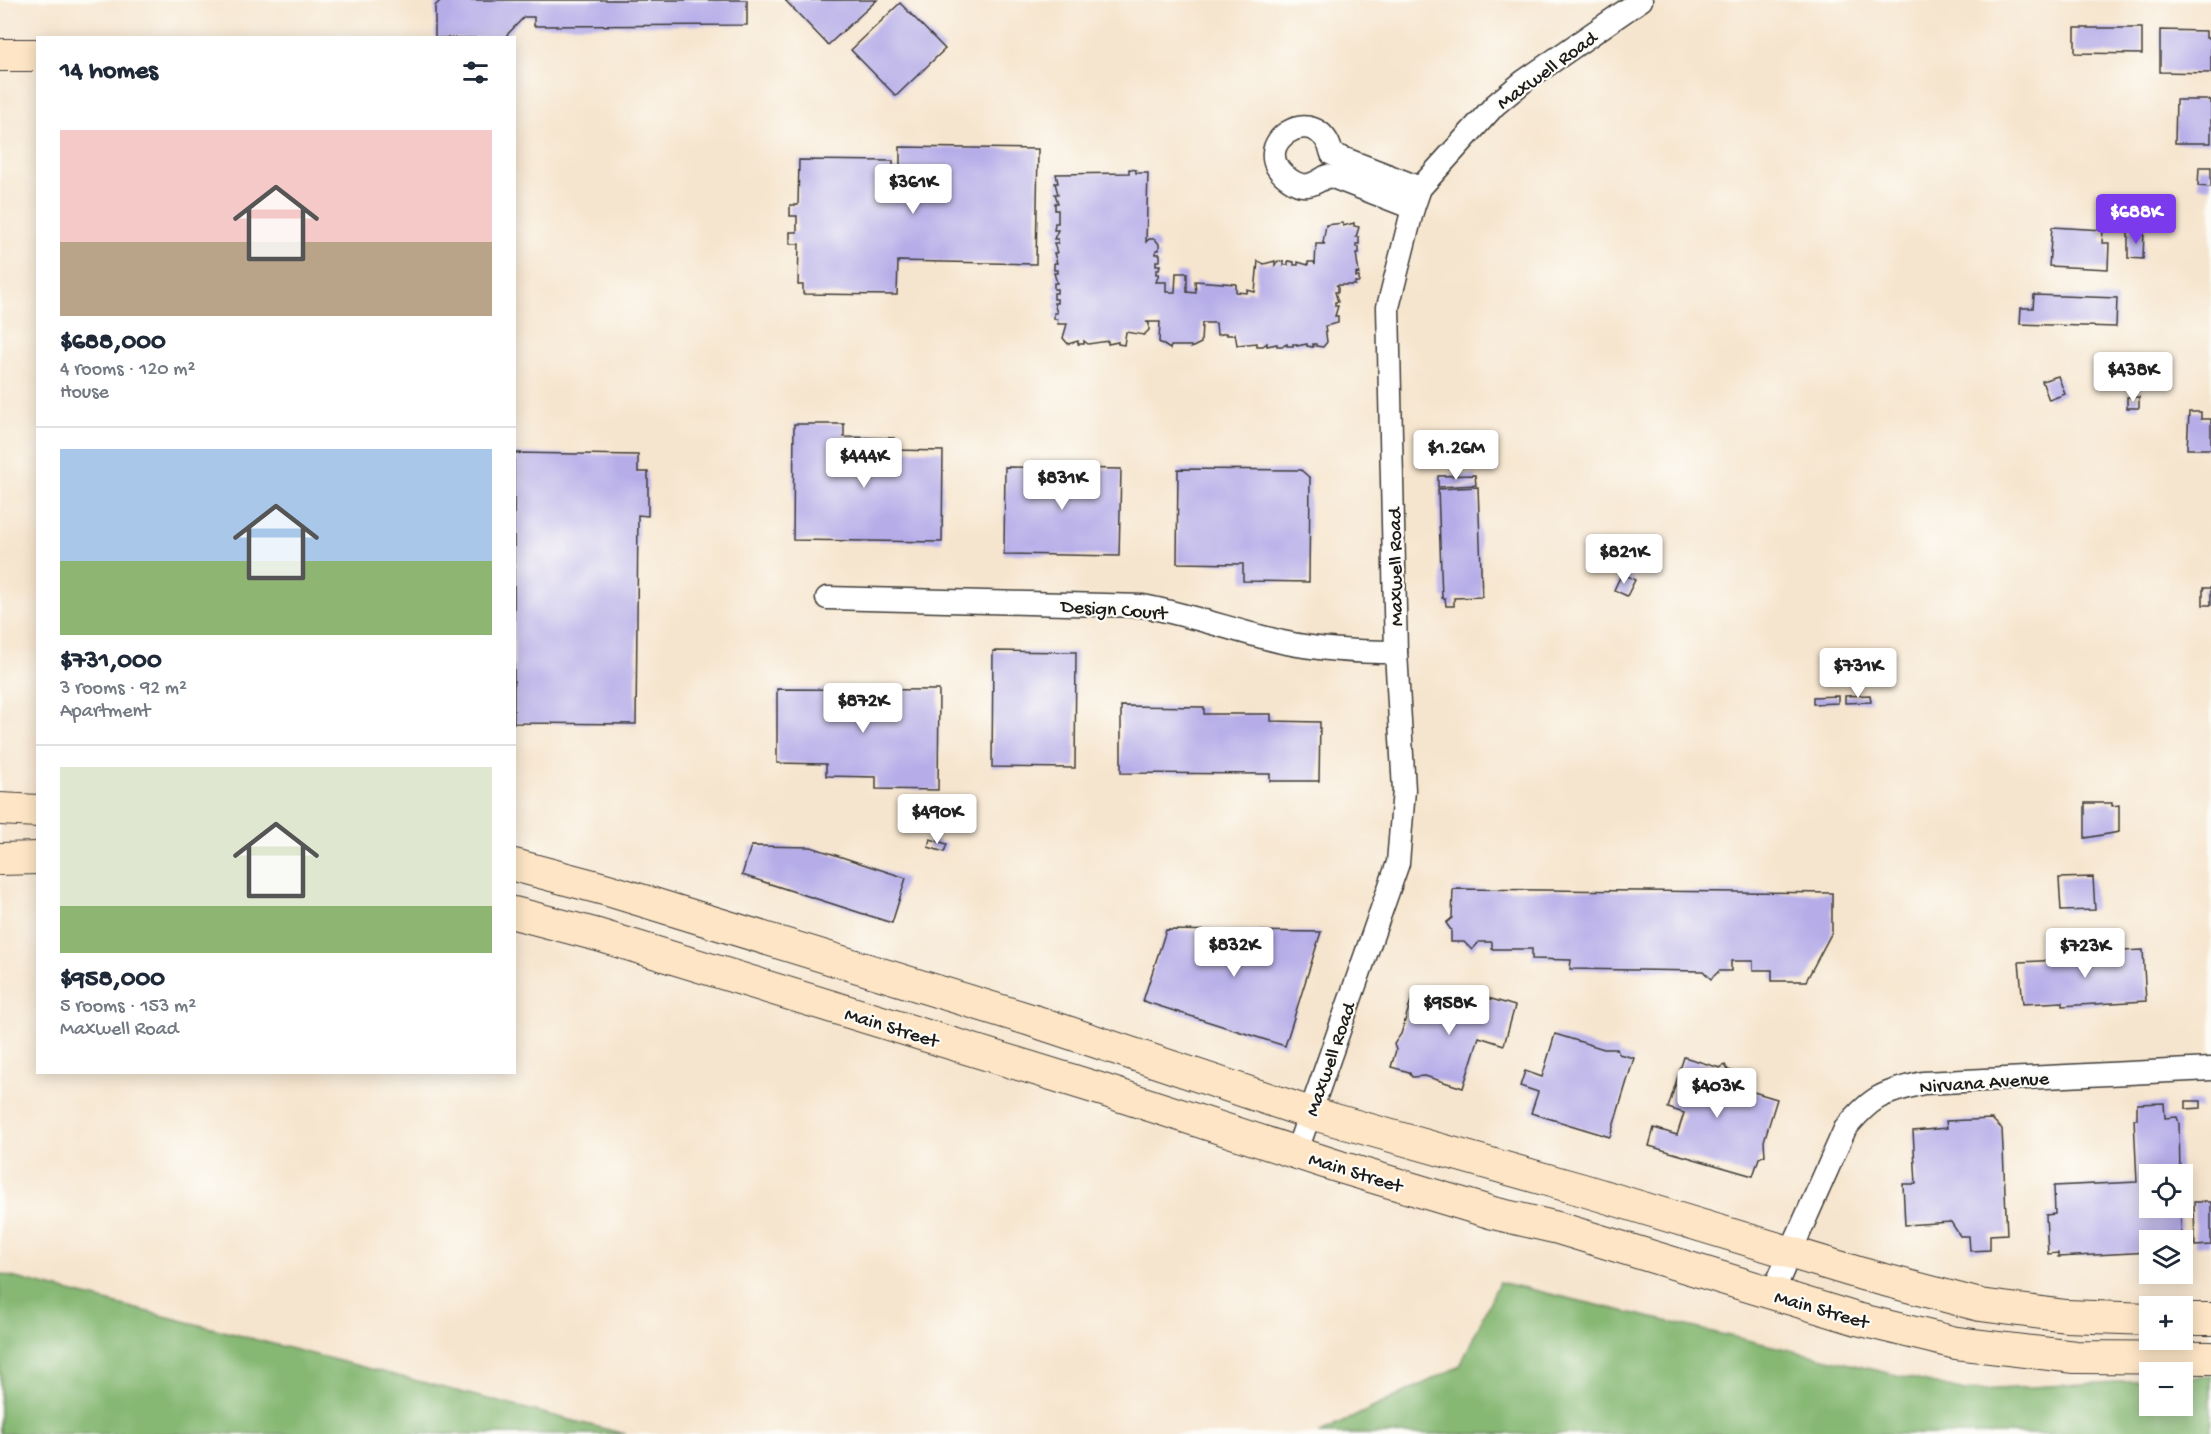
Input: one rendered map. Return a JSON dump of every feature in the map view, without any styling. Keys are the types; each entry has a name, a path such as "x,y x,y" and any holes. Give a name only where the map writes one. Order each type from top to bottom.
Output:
{"main road":[{"path":"0,55 36,56"},
{"path":"0,809 36,811"},
{"path":"0,859 36,858"},
{"path":"516,866 608,890 1034,1021 1310,1113 1583,1190 1790,1254 1980,1305 2066,1316 2139,1319"},
{"name":"Main Street","path":"516,914 608,938 1100,1089 1296,1153 1857,1319 1956,1343 2074,1357 2211,1358"},
{"path":"2193,1319 2211,1319"}],"street":[{"name":"Maxwell Road","path":"1296,1153 1398,863 1404,790 1396,652 1388,307 1417,198 1495,105 1524,81 1641,0"},
{"path":"1303,127 1311,129 1325,138 1332,154 1417,198 1327,176 1315,185 1296,185 1279,172 1274,157 1276,145 1286,131 1303,127"},
{"name":"Design Court","path":"827,598 1143,606 1176,612 1283,642 1351,652 1396,652"},
{"name":"Nirvana Avenue","path":"1772,1294 1845,1129 1860,1109 1882,1093 1923,1083 2211,1070"}],"green space":[{"path":"0,1274 625,1434 0,1434"},
{"path":"1499,1282 1965,1391 2139,1381 2139,1416 2193,1416 2193,1377 2211,1376 2211,1434 1318,1434 1460,1366"}],"building":[{"path":"441,0 747,0 747,25 534,26 534,17 524,17 506,36 435,36 435,6"},
{"path":"785,0 877,0 828,45"},
{"path":"900,3 945,49 896,96 851,50"},
{"path":"2075,28 2142,28 2142,54 2075,53"},
{"path":"2160,30 2206,31 2206,38 2211,38 2211,73 2160,72"},
{"path":"2176,100 2211,100 2211,143 2175,143"},
{"path":"900,147 1038,149 1036,264 898,261 897,295 803,294 803,285 798,285 799,244 790,244 790,232 797,232 797,216 790,216 790,205 798,205 799,160 893,161 893,170 900,170"},
{"path":"2199,167 2211,167 2211,187 2198,186"},
{"path":"1129,169 1136,170 1136,173 1148,173 1146,242 1149,239 1155,239 1159,244 1156,254 1160,254 1160,261 1156,261 1156,265 1160,265 1159,270 1156,270 1156,274 1159,274 1156,282 1166,282 1166,292 1175,292 1176,273 1187,273 1187,292 1196,293 1195,281 1236,284 1236,292 1247,293 1247,290 1255,292 1258,261 1264,264 1275,261 1275,265 1278,261 1284,262 1284,265 1288,265 1288,261 1294,262 1294,265 1298,265 1298,262 1308,265 1308,262 1314,262 1315,265 1316,244 1325,244 1323,243 1326,225 1343,223 1343,226 1354,223 1354,226 1359,227 1356,237 1359,237 1359,244 1356,244 1356,247 1359,247 1359,253 1356,253 1359,274 1356,273 1356,277 1359,277 1359,282 1355,282 1355,285 1336,285 1338,286 1338,292 1335,292 1338,302 1335,302 1335,306 1338,306 1335,316 1338,316 1338,323 1325,326 1327,342 1323,347 1316,346 1316,344 1313,344 1313,347 1307,344 1297,346 1293,344 1293,346 1287,346 1287,344 1277,346 1277,344 1267,346 1267,343 1263,346 1257,346 1257,343 1237,345 1235,333 1217,335 1216,323 1202,323 1201,343 1191,348 1191,346 1171,346 1170,349 1159,342 1160,322 1146,322 1149,323 1149,330 1144,335 1126,332 1124,345 1118,342 1108,344 1108,341 1088,344 1084,341 1084,344 1078,344 1078,341 1068,344 1063,338 1067,324 1058,324 1057,319 1054,319 1054,313 1057,313 1054,303 1057,303 1057,299 1054,299 1054,293 1057,293 1057,289 1054,289 1054,283 1057,283 1054,273 1057,273 1057,270 1054,270 1054,263 1057,263 1054,253 1057,253 1054,243 1058,243 1058,239 1054,239 1058,230 1054,230 1055,223 1058,223 1058,210 1055,210 1055,203 1058,203 1055,194 1058,194 1055,183 1058,183 1056,174 1129,173"},
{"path":"2115,199 2135,199 2134,216 2115,215"},
{"path":"2052,227 2103,230 2102,243 2109,243 2108,269 2049,266"},
{"path":"2128,231 2144,231 2143,259 2128,258"},
{"path":"2034,295 2117,298 2116,327 2020,324 2021,308 2033,308"},
{"path":"2058,376 2065,394 2049,400 2042,381"},
{"path":"2127,397 2139,397 2139,408 2127,408"},
{"path":"2189,412 2201,412 2201,419 2211,419 2211,449 2187,449"},
{"path":"794,424 844,424 844,437 894,438 894,450 943,451 942,542 793,540"},
{"path":"516,453 638,455 638,472 648,472 648,516 638,515 636,724 516,723"},
{"path":"1005,467 1121,469 1119,556 1004,554"},
{"path":"1178,469 1301,470 1310,478 1309,582 1243,581 1243,564 1177,563"},
{"path":"1475,475 1476,485 1438,487 1438,476"},
{"path":"1478,487 1482,597 1454,598 1454,606 1446,606 1445,598 1442,598 1438,489"},
{"path":"1622,573 1635,580 1627,596 1614,590"},
{"path":"2203,588 2211,588 2211,605 2203,605"},
{"path":"993,651 1076,652 1075,768 992,767"},
{"path":"777,689 939,690 938,790 876,789 876,777 826,776 826,764 777,763"},
{"path":"1870,695 1871,702 1845,703 1845,696"},
{"path":"1838,696 1838,703 1813,704 1813,697"},
{"path":"1121,706 1204,707 1204,714 1271,714 1271,721 1320,722 1319,781 1270,781 1270,774 1121,773"},
{"path":"2085,803 2119,805 2119,832 2085,838"},
{"path":"930,839 947,844 944,852 928,847"},
{"path":"751,846 811,847 906,878 892,923 742,875"},
{"path":"2093,877 2095,910 2061,911 2059,878"},
{"path":"1453,889 1832,893 1832,932 1806,981 1772,981 1772,970 1753,970 1753,961 1731,961 1731,971 1719,971 1711,979 1703,971 1570,969 1571,960 1532,959 1532,949 1492,949 1492,942 1479,942 1472,950 1464,942 1451,942 1451,930 1446,923 1452,918"},
{"path":"1166,930 1321,932 1285,1046 1143,1001"},
{"path":"2143,950 2146,1001 2062,1006 2062,1002 2023,1004 2019,962 2059,960 2059,954"},
{"path":"1458,989 1515,1006 1504,1045 1479,1037 1463,1088 1425,1076 1412,1077 1409,1072 1391,1067 1396,1050 1394,1044 1401,1034 1412,997 1440,1005 1449,1001 1454,1002"},
{"path":"1555,1034 1604,1049 1617,1049 1619,1054 1634,1058 1610,1137 1531,1113 1538,1092 1520,1086 1525,1071 1542,1077"},
{"path":"1684,1057 1720,1068 1725,1065 1728,1070 1741,1074 1737,1087 1777,1099 1764,1141 1765,1155 1759,1158 1753,1176 1649,1146 1654,1128 1677,1135 1684,1113 1668,1108"},
{"path":"2186,1101 2201,1101 2201,1108 2186,1109"},
{"path":"2164,1103 2165,1118 2177,1117 2180,1164 2139,1164 2139,1218 2181,1218 2181,1230 2139,1230 2139,1253 2058,1257 2058,1253 2048,1254 2046,1215 2055,1214 2054,1186 2137,1182 2134,1119 2137,1119 2137,1104"},
{"path":"1992,1119 2002,1129 2007,1234 1990,1235 1990,1250 1970,1251 1969,1236 1960,1236 1951,1222 1905,1225 1903,1184 1916,1184 1913,1131 1947,1128 1946,1121"},
{"path":"2194,1202 2211,1202 2211,1245 2195,1246"}]}
